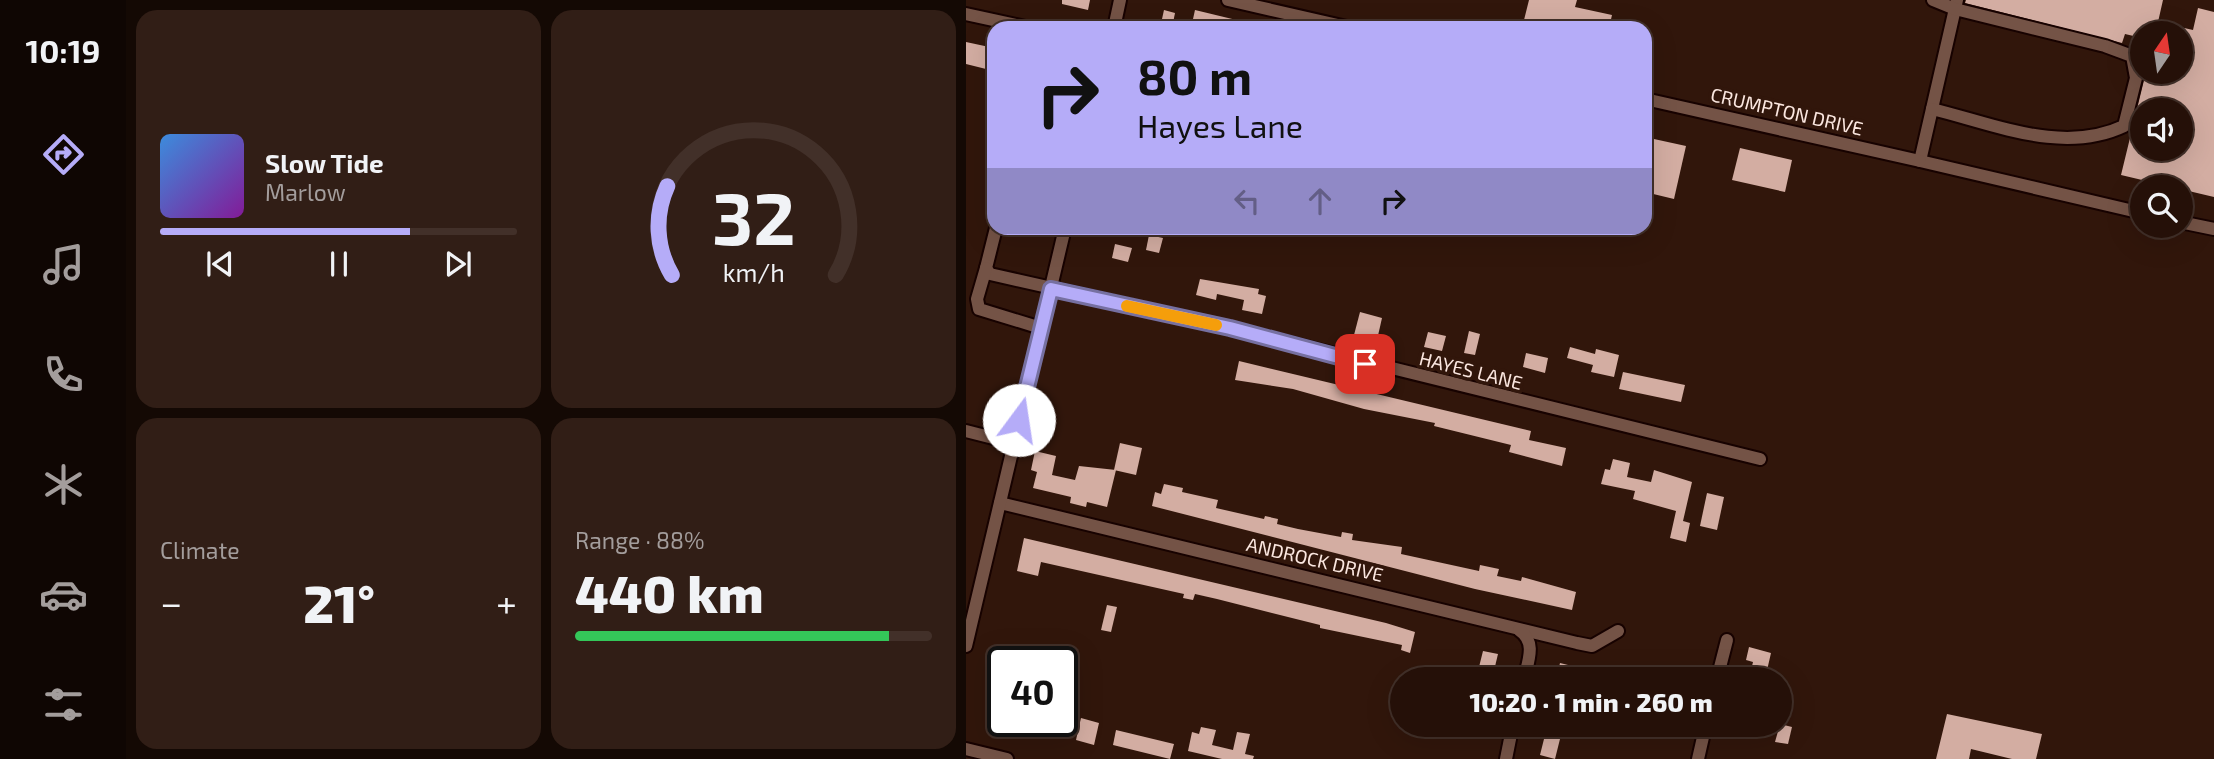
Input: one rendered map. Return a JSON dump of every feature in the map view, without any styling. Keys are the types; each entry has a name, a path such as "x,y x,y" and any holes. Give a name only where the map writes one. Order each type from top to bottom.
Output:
{"street":[{"path":"1115,21 1119,0"},
{"path":"1228,0 1320,21"},
{"path":"1932,109 2057,140 2103,136 2124,126 2136,78 2132,56 1956,4 1933,0"},
{"path":"1920,161 1956,4"},
{"path":"966,13 1000,21"},
{"name":"CRUMPTON DRIVE","path":"1652,101 2130,210"},
{"path":"2193,225 2214,229"},
{"path":"994,235 977,299 979,309 1041,328"},
{"path":"966,646 1063,235"},
{"name":"HAYES LANE","path":"986,268 990,274 1230,328 1760,459"},
{"path":"966,431 1013,443"},
{"name":"ANDROCK DRIVE","path":"1000,503 1592,646 1618,631"},
{"path":"1519,630 1528,636 1531,645 1526,667"},
{"path":"1720,667 1727,640"},
{"path":"1506,759 1510,737"},
{"path":"1698,759 1703,737"},
{"path":"966,749 1007,759"}],"building":[{"path":"1062,0 1090,0 1088,10 1062,4"},
{"path":"1529,0 1577,0 1575,7 1612,15 1611,21 1524,20"},
{"path":"1966,0 2163,0 2158,21 2130,21 2130,35 2125,34 2122,43 1965,3"},
{"path":"2198,8 2214,12 2214,197 2193,192 2193,175 2130,175 2130,177 2121,175 2130,138 2130,161 2193,161 2193,98 2140,98 2143,84 2193,84 2193,30"},
{"path":"1164,10 1175,13 1173,21 1162,21"},
{"path":"1195,10 1241,21 1193,21"},
{"path":"966,42 987,46 987,69 966,64"},
{"path":"1654,139 1686,146 1674,199 1652,194"},
{"path":"1740,148 1792,160 1785,192 1732,180"},
{"path":"1149,235 1163,238 1159,253 1146,250"},
{"path":"1115,244 1132,248 1128,262 1112,258"},
{"path":"1200,279 1259,289 1258,294 1266,296 1262,314 1242,310 1244,300 1217,294 1216,300 1196,295"},
{"path":"1360,312 1382,318 1377,340 1354,335"},
{"path":"1469,331 1480,334 1475,355 1464,353"},
{"path":"1428,332 1446,336 1442,351 1424,347"},
{"path":"1570,347 1595,354 1596,349 1619,355 1614,377 1591,372 1593,365 1567,358"},
{"path":"1526,353 1548,358 1545,373 1523,367"},
{"path":"1239,361 1531,431 1529,440 1566,448 1562,466 1509,452 1511,445 1434,426 1435,423 1364,409 1293,389 1235,380"},
{"path":"1623,372 1685,385 1681,402 1619,389"},
{"path":"1120,443 1142,448 1136,475 1114,470"},
{"path":"1035,451 1056,456 1052,475 1075,480 1079,466 1116,470 1107,507 1087,502 1086,507 1070,503 1071,497 1033,488 1037,472 1031,470"},
{"path":"1613,459 1630,463 1627,477 1651,482 1654,470 1692,482 1683,521 1690,523 1686,542 1670,538 1676,511 1633,499 1635,491 1601,484 1605,469 1610,470"},
{"path":"1164,484 1183,488 1182,492 1218,500 1216,508 1264,519 1265,516 1278,519 1277,524 1341,537 1342,532 1353,534 1352,540 1402,547 1401,554 1479,571 1480,565 1499,569 1497,576 1521,581 1522,577 1576,592 1572,610 1475,589 1152,506 1155,492 1161,494"},
{"path":"1707,493 1724,497 1717,530 1700,526"},
{"path":"1024,538 1386,623 1415,632 1410,653 1401,650 1402,645 1320,628 1320,625 1195,594 1193,600 1183,598 1184,594 1041,562 1038,576 1017,571"},
{"path":"1107,605 1117,607 1111,632 1101,630"},
{"path":"1749,647 1771,653 1768,667 1752,667 1753,662 1746,660"},
{"path":"1483,651 1498,654 1495,667 1479,667"},
{"path":"1560,663 1576,667 1559,667"},
{"path":"1947,714 2042,734 2036,759 2012,759 1971,749 1969,759 1936,759"},
{"path":"1081,718 1099,723 1094,745 1076,740"},
{"path":"1201,727 1216,730 1212,745 1233,750 1237,732 1250,734 1245,754 1254,756 1253,759 1222,759 1188,751 1192,732 1199,734"},
{"path":"1116,730 1174,744 1170,759 1113,745"},
{"path":"1544,737 1560,737 1555,759 1540,755"},
{"path":"1776,737 1790,737 1788,744 1775,742"}],"slow traffic":[{"path":"1127,306 1216,325"}],"route":[{"path":"1019,420 1051,289 1230,328 1365,364"}]}
